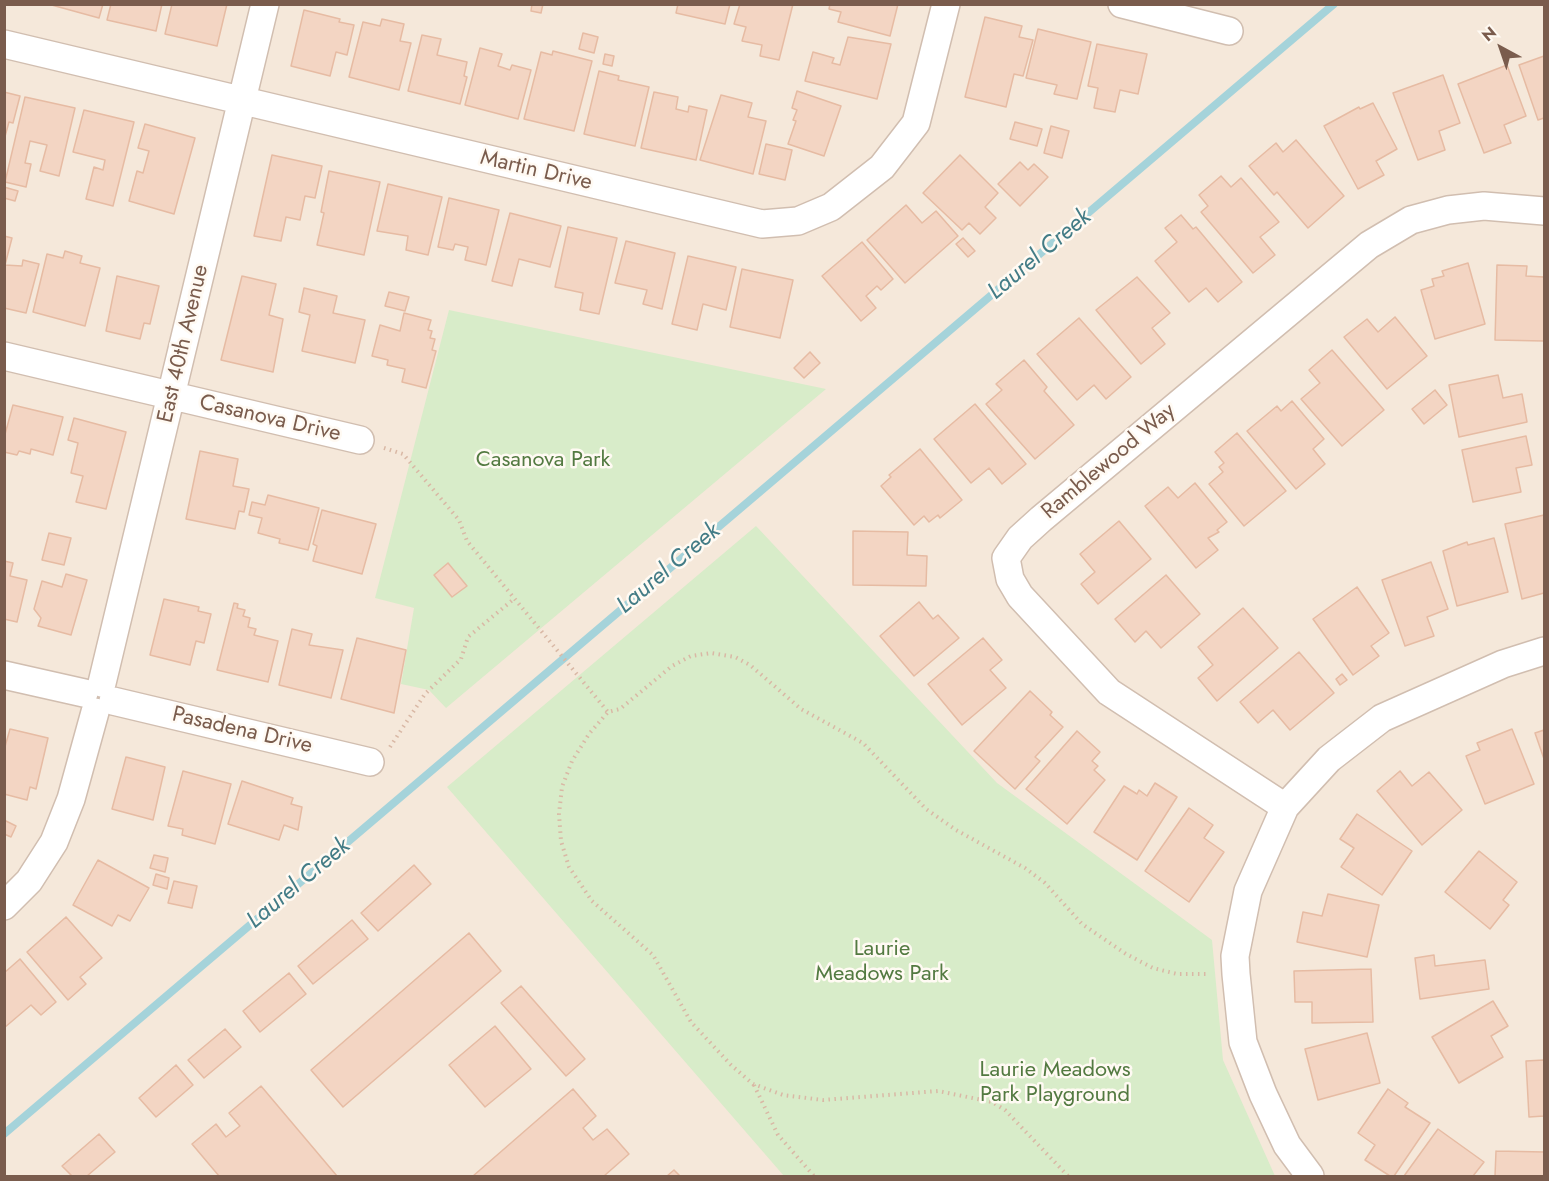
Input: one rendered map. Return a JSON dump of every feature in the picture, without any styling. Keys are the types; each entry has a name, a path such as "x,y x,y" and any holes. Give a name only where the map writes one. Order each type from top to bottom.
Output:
{"street":[{"name":"East 40th Avenue","path":"4,906 29,881 54,842 71,799 172,397 265,4"},
{"name":"Martin Drive","path":"4,44 762,224 798,221 831,207 882,166 916,123 946,4"},
{"path":"1122,4 1229,31"},
{"name":"Ramblewood Way","path":"1285,807 1109,692 1046,627 1020,596 1010,579 1006,558 1020,538 1041,519 1369,245 1411,220 1448,210 1484,206 1545,211"},
{"name":"Casanova Drive","path":"4,356 360,440"},
{"path":"1310,1176 1287,1145 1263,1094 1243,1042 1236,974 1235,956 1248,891 1285,807 1329,759 1382,718 1503,664 1545,651"},
{"name":"Pasadena Drive","path":"4,675 370,762"}],"path":[{"path":"360,440 403,454 459,519 467,540 608,712"},
{"path":"370,762 389,748 425,694 461,659 468,637 515,598"},
{"path":"814,1176 778,1135 753,1084 691,1022 653,955 591,901 569,867 561,841 559,814 562,788 572,761 589,734 608,712 620,709 672,666 691,656 711,653 735,657 750,665 801,709 863,743 926,809 956,830 1025,868 1045,883 1082,924 1126,954 1153,968 1178,974 1236,974"},
{"path":"753,1084 783,1095 823,1100 938,1091 993,1102 1005,1110 1068,1176"}],"shaded area":[{"path":"5,5 1544,5 1544,1176 5,1176"}],"green space":[{"name":"Casanova Park","path":"449,310 826,389 446,708 429,690 401,684 414,608 375,598"},
{"name":"Laurie Meadows Park","path":"756,526 997,783 1212,940 1223,1060 1275,1176 784,1176 447,787"}],"building":[{"path":"48,4 103,4 99,18"},
{"path":"111,4 162,4 156,31 107,20"},
{"path":"172,4 227,4 217,46 165,34"},
{"path":"532,4 543,4 541,13 531,11"},
{"path":"678,4 730,4 725,24 676,13"},
{"path":"740,4 793,4 779,60 760,56 762,45 742,41 746,27 734,24"},
{"path":"830,4 898,4 890,36 838,22 841,12 829,9"},
{"path":"304,10 354,25 347,55 336,52 330,76 291,66"},
{"path":"985,17 1022,26 1019,37 1033,40 1023,76 1014,74 1006,107 965,97"},
{"path":"382,19 404,24 400,41 411,43 399,90 349,77 363,22 380,26"},
{"path":"1038,29 1091,42 1077,99 1054,94 1057,85 1026,78"},
{"path":"583,33 598,37 594,53 579,49"},
{"path":"422,35 441,39 437,55 467,62 464,76 467,77 460,104 408,91"},
{"path":"848,37 891,44 877,99 805,81 813,52 834,58 832,63 840,65"},
{"path":"1097,44 1147,54 1138,94 1120,90 1115,112 1094,108 1098,88 1088,86"},
{"path":"480,48 502,54 498,66 510,70 512,65 531,70 518,119 465,105"},
{"path":"553,51 592,61 574,131 524,119 541,52 552,55"},
{"path":"605,54 614,56 612,66 603,64"},
{"path":"1544,56 1544,118 1538,120 1519,65"},
{"path":"1507,65 1526,116 1504,125 1511,143 1484,153 1458,84"},
{"path":"599,71 619,76 618,80 649,87 635,146 584,134"},
{"path":"1443,75 1460,123 1439,131 1445,150 1418,160 1393,93"},
{"path":"797,91 841,106 824,156 788,144 796,121 793,120 797,110 792,108"},
{"path":"4,92 20,96 13,123 9,122 4,140"},
{"path":"654,92 678,97 676,109 688,112 689,106 707,110 696,160 641,148"},
{"path":"721,95 752,103 748,117 766,121 753,174 700,160"},
{"path":"25,97 75,108 59,176 40,171 47,145 30,141 25,163 31,164 26,187 5,182"},
{"path":"1373,103 1397,149 1376,161 1384,175 1358,189 1324,126 1359,107 1360,109"},
{"path":"84,110 134,122 113,206 86,199 94,167 103,170 105,160 73,152"},
{"path":"1015,122 1042,129 1037,146 1010,139"},
{"path":"145,124 195,138 174,214 129,201 137,171 143,173 149,151 138,148"},
{"path":"1051,126 1069,131 1062,158 1044,153"},
{"path":"1296,140 1344,196 1308,228 1277,192 1274,195 1249,166 1276,143 1283,152"},
{"path":"766,144 792,150 785,180 759,174"},
{"path":"272,155 322,166 315,198 305,196 300,220 286,217 281,241 254,236"},
{"path":"960,155 998,193 985,207 996,218 980,234 969,223 962,230 923,193"},
{"path":"1020,162 1028,170 1034,164 1048,177 1020,206 998,184"},
{"path":"329,171 380,182 364,255 317,245"},
{"path":"1221,176 1231,187 1241,178 1279,222 1260,237 1275,255 1253,273 1201,212 1208,206 1199,195"},
{"path":"388,184 442,197 428,255 406,250 408,236 377,231"},
{"path":"4,187 18,191 15,201 4,198"},
{"path":"449,198 499,210 486,265 465,260 468,247 455,244 453,250 438,247"},
{"path":"906,205 922,223 936,211 958,236 905,283 867,240"},
{"path":"510,213 561,226 550,267 519,259 512,286 492,281"},
{"path":"1181,215 1193,229 1196,227 1242,282 1218,302 1206,288 1189,302 1155,261 1177,242 1165,228"},
{"path":"568,227 617,238 599,314 580,310 583,293 555,287"},
{"path":"4,236 12,238 5,265 22,266 23,260 39,264 26,313 4,308"},
{"path":"963,238 975,251 968,257 956,244"},
{"path":"626,241 675,253 662,309 643,304 647,290 615,283"},
{"path":"862,242 893,279 881,290 877,286 866,296 876,308 861,321 822,276"},
{"path":"65,251 82,256 80,263 100,268 85,326 33,312 47,254 63,258"},
{"path":"688,256 736,267 726,310 703,304 697,330 672,324"},
{"path":"1468,263 1485,324 1435,339 1421,290 1434,286 1432,279 1444,276 1442,271"},
{"path":"1497,265 1527,266 1526,276 1544,277 1544,341 1495,340"},
{"path":"742,269 793,280 780,338 730,327"},
{"path":"117,276 159,286 150,324 144,323 140,339 106,331"},
{"path":"242,276 276,284 269,315 283,319 273,372 221,360"},
{"path":"1137,277 1170,313 1152,328 1165,344 1141,364 1096,310"},
{"path":"304,288 337,296 333,313 365,320 355,363 302,351 310,315 299,312"},
{"path":"389,292 409,297 405,311 385,306"},
{"path":"404,313 431,320 428,330 432,331 430,338 435,339 432,350 436,351 426,388 402,382 405,369 387,365 388,360 372,356 380,325 400,331"},
{"path":"1395,317 1427,356 1387,389 1344,337 1367,319 1378,332"},
{"path":"1079,318 1131,377 1106,399 1094,385 1077,400 1037,354"},
{"path":"1332,350 1384,410 1342,446 1301,399 1320,383 1309,370"},
{"path":"810,352 820,363 804,378 794,368"},
{"path":"1024,360 1047,387 1044,391 1074,425 1035,459 986,404 1002,390 996,384"},
{"path":"1498,375 1503,398 1522,394 1527,422 1459,437 1449,385"},
{"path":"1435,390 1447,405 1424,424 1412,409"},
{"path":"1292,401 1324,439 1313,449 1325,464 1296,489 1247,431 1277,406 1281,411"},
{"path":"975,404 1026,464 1002,484 989,468 971,483 934,439"},
{"path":"13,405 63,417 53,455 31,449 30,454 19,451 17,455 4,452 4,438"},
{"path":"74,418 126,432 106,509 76,502 83,476 71,473 78,443 68,440"},
{"path":"1237,433 1286,491 1244,526 1209,484 1223,472 1219,467 1224,463 1215,452"},
{"path":"1526,436 1532,465 1516,468 1521,492 1473,502 1462,450"},
{"path":"920,449 962,500 940,518 938,515 929,522 924,516 914,525 881,486 891,477 889,475"},
{"path":"200,451 238,459 233,486 249,489 244,512 239,511 235,529 186,519"},
{"path":"1195,483 1227,522 1217,530 1219,532 1208,538 1218,550 1196,568 1145,506 1168,487 1178,498"},
{"path":"268,495 319,508 308,550 279,543 280,539 258,533 262,518 249,515 252,502 265,505"},
{"path":"322,510 376,524 362,574 313,561 317,546 313,544"},
{"path":"1544,515 1544,593 1522,599 1505,524"},
{"path":"1119,521 1151,559 1098,604 1081,584 1095,572 1080,554"},
{"path":"853,531 908,532 907,555 927,556 926,586 853,585"},
{"path":"49,533 71,538 64,565 42,560"},
{"path":"1494,538 1508,592 1457,606 1443,551 1467,542 1468,545"},
{"path":"4,561 13,563 10,576 27,580 17,622 4,619"},
{"path":"1431,562 1448,609 1427,617 1434,636 1405,646 1382,580"},
{"path":"448,563 467,586 452,597 434,575"},
{"path":"66,574 87,580 71,635 38,626 41,618 34,609 42,581 62,587"},
{"path":"1166,575 1200,614 1161,648 1146,631 1135,642 1115,619"},
{"path":"1357,587 1389,633 1371,646 1379,656 1353,675 1313,619"},
{"path":"164,599 199,607 198,611 211,614 204,643 196,641 190,665 150,655"},
{"path":"919,602 933,619 938,615 959,638 914,676 880,636"},
{"path":"234,603 238,604 237,608 245,610 243,616 250,618 248,627 256,629 254,635 278,641 268,682 217,670"},
{"path":"1243,608 1278,648 1217,701 1198,678 1213,665 1198,647"},
{"path":"292,629 312,634 309,645 343,650 331,698 279,685"},
{"path":"357,638 406,650 394,713 341,699"},
{"path":"983,638 1002,660 990,670 1006,688 962,725 928,684"},
{"path":"1299,652 1334,693 1290,730 1273,710 1258,723 1240,702"},
{"path":"1342,674 1347,680 1340,685 1336,679"},
{"path":"1030,691 1052,712 1050,715 1063,727 1035,757 1040,761 1015,789 974,751"},
{"path":"10,729 48,738 36,789 30,787 27,800 4,794 4,750"},
{"path":"1512,729 1534,784 1485,804 1466,756 1480,750 1477,743"},
{"path":"1544,730 1544,759 1535,733"},
{"path":"1077,731 1100,752 1092,761 1098,766 1094,770 1105,780 1067,824 1026,789"},
{"path":"126,757 165,767 153,820 112,809"},
{"path":"183,771 231,784 215,844 182,835 183,829 168,826"},
{"path":"1400,771 1412,786 1429,772 1462,810 1422,845 1377,791"},
{"path":"242,781 293,798 291,804 302,807 298,830 284,825 279,840 228,824"},
{"path":"1155,783 1177,797 1137,860 1094,832 1124,786 1137,794 1139,790 1147,796"},
{"path":"1189,808 1213,825 1204,838 1224,852 1189,902 1145,871"},
{"path":"1357,814 1412,851 1382,895 1341,867 1354,848 1340,839"},
{"path":"4,820 16,826 11,837 4,834"},
{"path":"1479,851 1517,882 1503,900 1509,905 1490,929 1445,892"},
{"path":"154,855 168,858 165,872 150,868"},
{"path":"98,860 149,888 130,921 118,915 112,926 73,905"},
{"path":"414,865 431,884 378,931 361,913"},
{"path":"156,874 169,878 167,889 153,885"},
{"path":"174,881 197,886 192,908 168,903"},
{"path":"1328,894 1379,905 1367,957 1297,942 1303,912 1322,916"},
{"path":"66,917 102,958 80,977 86,984 68,1000 27,952"},
{"path":"352,920 368,939 313,984 298,966"},
{"path":"469,933 501,971 343,1107 311,1070"},
{"path":"1434,955 1435,966 1485,960 1489,989 1420,999 1415,958"},
{"path":"20,959 56,1002 41,1015 31,1005 4,1028 4,973"},
{"path":"1371,969 1373,1022 1312,1023 1312,1002 1295,1002 1294,971"},
{"path":"289,973 306,994 260,1032 243,1011"},
{"path":"521,986 585,1059 566,1076 501,1003"},
{"path":"1493,1001 1508,1026 1491,1036 1503,1057 1459,1083 1432,1037"},
{"path":"495,1026 531,1069 485,1107 449,1065"},
{"path":"225,1029 241,1047 204,1078 188,1060"},
{"path":"1367,1033 1380,1083 1318,1100 1305,1049"},
{"path":"1544,1060 1544,1116 1529,1117 1526,1061"},
{"path":"176,1065 193,1085 156,1117 139,1098"},
{"path":"261,1086 337,1176 219,1176 192,1144 216,1124 226,1137 240,1126 229,1113"},
{"path":"573,1089 596,1116 583,1128 593,1140 607,1129 629,1154 604,1176 473,1176"},
{"path":"1388,1089 1408,1103 1405,1107 1430,1123 1394,1176 1390,1176 1365,1160 1375,1145 1358,1133"},
{"path":"1438,1129 1484,1162 1473,1176 1404,1176"},
{"path":"99,1134 115,1152 87,1176 72,1176 62,1166"},
{"path":"1496,1151 1544,1152 1544,1176 1495,1176"},
{"path":"674,1170 680,1176 667,1176"}],"waterway":[{"name":"Laurel Creek","path":"4,1134 1334,4"}],"park label":[{"name":"Laurie Meadows Park Playground","path":"1055,1084"}]}
